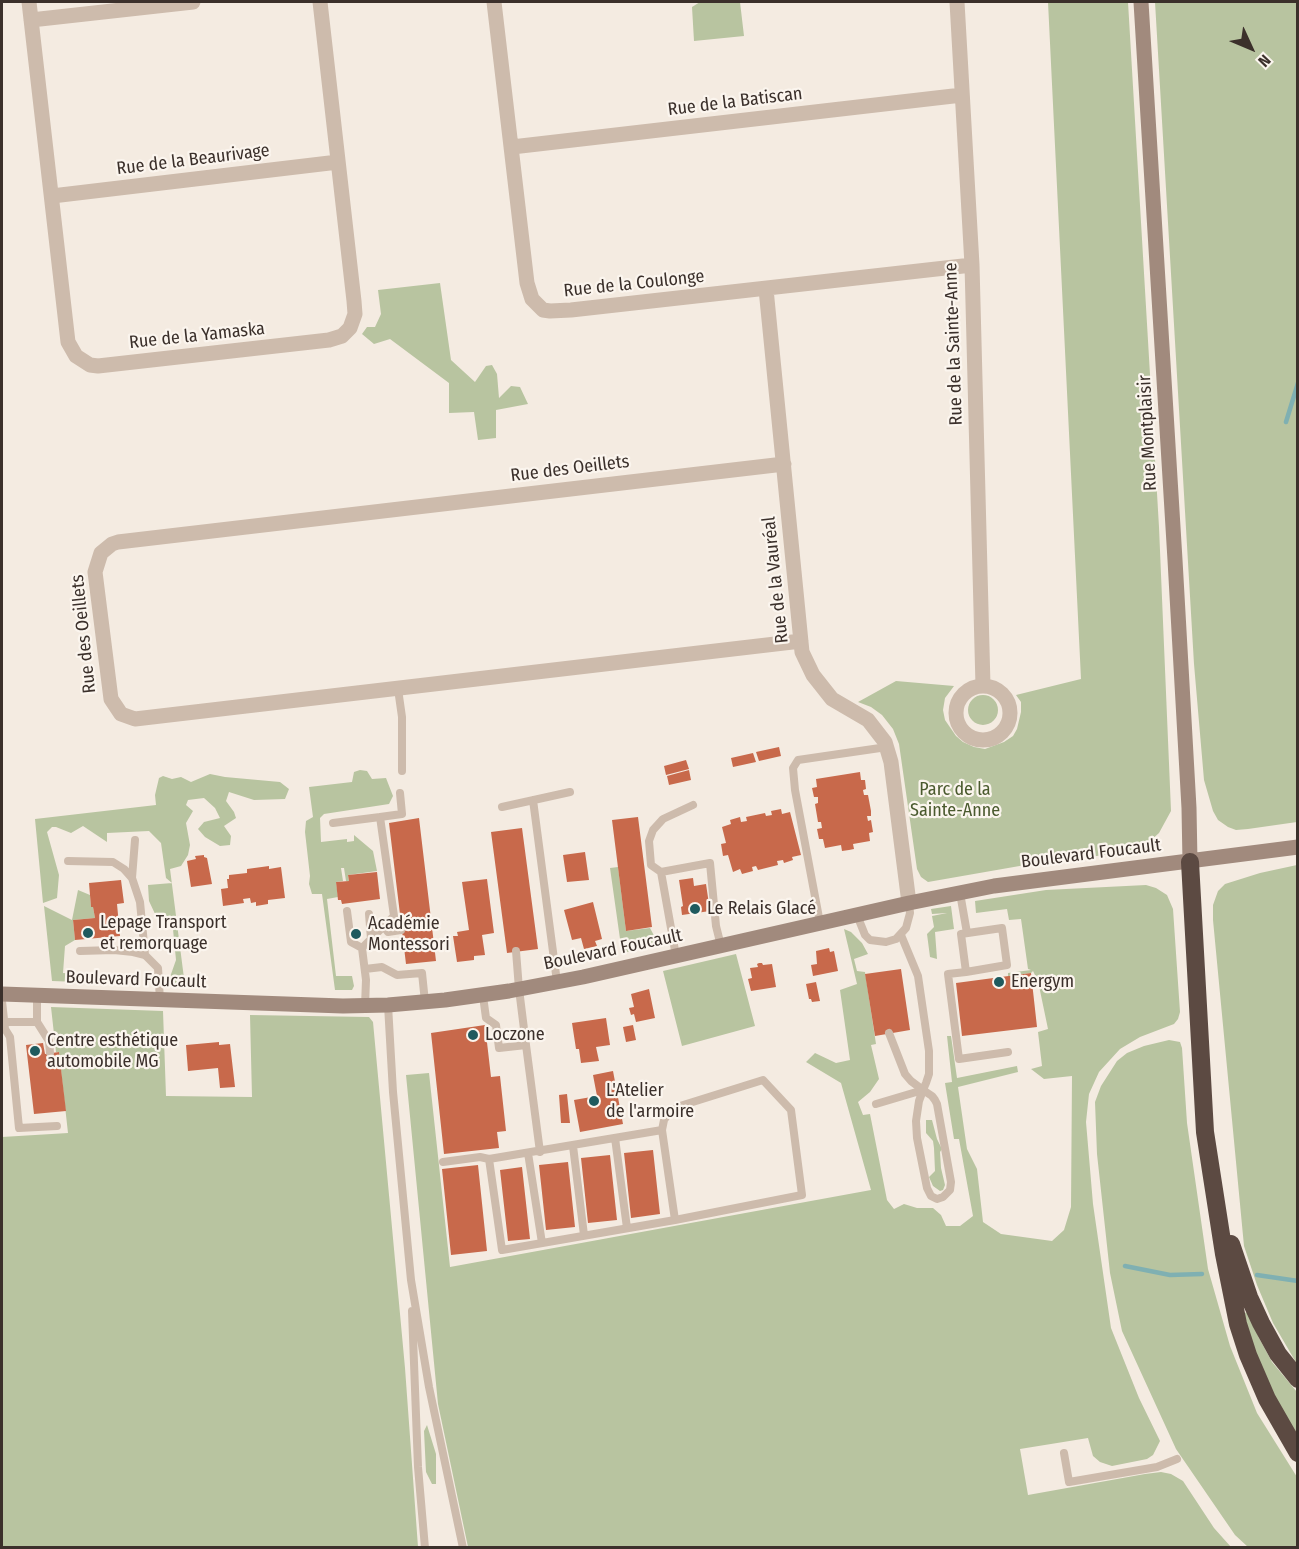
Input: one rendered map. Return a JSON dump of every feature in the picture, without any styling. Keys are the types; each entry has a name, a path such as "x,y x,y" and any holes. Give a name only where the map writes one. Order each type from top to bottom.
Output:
{"highway":[{"path":"1190,862 1205,1132 1227,1272 1245,1347 1267,1399 1298,1453"},
{"path":"1214,1194 1253,1306 1275,1348 1298,1379"}],"street":[{"name":"Rue de la Yamaska","path":"29,2 68,342 76,356 90,365 98,366 323,341 342,336 350,328 355,314 320,2"},
{"path":"31,20 193,2"},
{"name":"Rue de la Coulonge","path":"494,2 527,283 532,299 543,310 560,312 972,265"},
{"name":"Rue de la Sainte-Anne","path":"957,2 972,265 983,686"},
{"name":"Rue Montplaisir","path":"1141,2 1178,607 1190,862"},
{"name":"Rue de la Batiscan","path":"512,147 962,95"},
{"name":"Rue de la Beaurivage","path":"52,196 338,162"},
{"name":"Rue de la Vauréal","path":"766,289 801,641 805,661 832,699 868,720 881,734 887,747 909,903"},
{"name":"Rue des Oeillets","path":"784,464 118,542 107,548 98,559 95,572 109,690 121,714 146,719 801,641"},
{"name":"Boulevard Foucault","path":"2,994 364,1006 483,996 557,982 960,893 1064,876 1298,847"}],"lane":[{"path":"399,689 402,717 402,771"},
{"path":"820,923 795,790 793,768 798,760 887,747"},
{"path":"502,807 570,792"},
{"path":"333,824 403,817 400,793"},
{"path":"533,800 557,982"},
{"path":"676,956 661,872 651,865 649,841 653,830 663,819 693,805"},
{"path":"364,1006 363,948 394,916 380,818"},
{"path":"135,840 132,878 140,902 145,955"},
{"path":"68,861 112,862 124,869 132,878"},
{"path":"661,872 710,863 716,926 721,946"},
{"path":"960,893 967,933"},
{"path":"856,915 862,931 870,940 886,942 900,935 910,921 909,903"},
{"path":"347,911 351,942 363,948"},
{"path":"369,914 371,939"},
{"path":"384,927 388,932 401,930"},
{"path":"963,982 964,972 961,934 1002,928 1008,965 964,972 948,974 959,1059 1008,1052"},
{"path":"889,1033 905,1074 923,1090 935,1100 938,1104 951,1182 947,1194 937,1198 931,1196 925,1183 917,1138 916,1121 923,1090 929,1074 929,1051 923,1001 913,961 900,935"},
{"path":"80,951 114,950 145,955 158,968 160,1000"},
{"path":"516,951 540,1152"},
{"path":"365,969 382,967 397,975 422,973 425,1002"},
{"path":"976,970 978,980"},
{"path":"37,995 37,1022 49,1041 51,1053"},
{"path":"483,996 486,1017 496,1025 499,1048 526,1045"},
{"path":"2,1001 5,1029 10,1036 19,1128 57,1125"},
{"path":"387,1005 411,1280 418,1467 425,1548"},
{"path":"4,1022 37,1022"},
{"path":"489,1160 502,1250 675,1220 802,1195 790,1110 763,1080 680,1106 669,1113 664,1120 662,1130 675,1220"},
{"path":"876,1104 923,1090"},
{"path":"443,1162 480,1157 489,1160 662,1130"},
{"path":"615,1138 627,1228"},
{"path":"573,1146 584,1235"},
{"path":"528,1153 542,1243"},
{"path":"411,1280 429,1388 463,1548"},
{"path":"1064,1453 1069,1482 1148,1468 1177,1459"}],"green space":[{"path":"700,2 740,2 744,36 694,41 692,7"},
{"name":"Parc de la Sainte-Anne","path":"1048,2 1128,2 1159,527 1171,811 1159,833 1149,842 1149,846 1113,854 1031,864 928,882 921,877 917,869 899,744 893,729 882,715 858,702 896,681 954,686 945,698 943,710 945,720 963,742 985,749 1013,736 1021,712 1021,702 1016,695 1081,679"},
{"path":"1155,2 1297,2 1297,822 1248,829 1236,830 1218,820 1204,780 1194,664"},
{"path":"440,283 451,360 475,382 486,366 492,365 497,374 499,398 511,386 520,387 528,404 496,410 496,438 478,440 474,412 449,413 449,383 390,339 374,344 362,334 367,327 375,327 381,314 378,290"},
{"path":"983,695 994,699 998,710 994,721 983,725 972,721 968,710 972,699"},
{"path":"367,771 372,779 386,778 393,796 389,804 324,814 320,818 321,842 347,839 347,842 354,841 354,835 373,851 377,871 348,875 349,881 346,881 344,868 341,868 343,881 336,882 338,897 327,899 336,976 352,976 354,986 352,990 335,990 322,894 312,894 309,884 305,832 306,821 313,817 309,787 352,782 354,772"},
{"path":"210,774 280,782 289,789 285,799 254,800 229,792 226,801 236,818 224,826 231,836 230,845 220,846 205,837 198,829 204,822 220,818 215,808 204,798 188,800 186,805 193,811 186,823 190,845 188,855 181,866 170,869 172,883 166,878 161,843 149,831 107,833 107,842 83,826 71,833 52,827 47,832 59,875 57,898 43,903 35,819 156,805 155,795 159,778 163,776 172,779 181,777 191,782"},
{"path":"1297,865 1297,1364 1273,1323 1244,1246 1213,905 1218,891 1225,884"},
{"path":"618,867 626,931 650,928 659,945 622,953 610,868"},
{"path":"172,883 185,986 177,986 170,977 176,960 172,919 156,916 149,901 148,885"},
{"path":"1146,885 1167,895 1173,909 1180,1012 1174,1024 1140,1037 1120,1049 1099,1072 1089,1094 1086,1122 1093,1204 1111,1328 1139,1398 1160,1441 1153,1455 1147,1459 1112,1466 1100,1462 1093,1456 1088,1438 1020,1449 1028,1495 1145,1474 1161,1472 1171,1474 1183,1481 1214,1528 1231,1547 468,1547 438,1404 406,1075 429,1073 450,1267 871,1190 841,1083 806,1062 815,1053 836,1063 850,1060 840,990 857,984 844,929 851,932 862,943 868,954 854,959 857,971 865,972 876,1044 871,1045 879,1079 870,1092 858,1102 863,1115 870,1114 887,1200 894,1209 904,1204 917,1208 933,1208 941,1215 946,1226 960,1226 973,1216 959,1139 954,1139 945,1083 952,1082 947,1036 951,1036 957,1078 1017,1066 1018,1072 958,1087 967,1149 977,1169 983,1222 1001,1234 1052,1241 1064,1230 1071,1207 1072,1076 1044,1079 1031,1069 1042,1066 1038,1032 1048,1029 1038,981 1033,971 1008,976 1008,973 1031,970 1028,969 1021,919 1009,920 1007,909 976,913 975,901 1046,890"},
{"path":"78,890 90,895 95,918 73,920 75,940 65,946 63,973 79,974 79,982 52,981 44,906 72,920"},
{"path":"951,906 954,929 935,932 937,959 930,957 927,934 934,927 932,916 947,913 932,914 931,909"},
{"path":"736,954 755,1026 682,1046 663,971"},
{"path":"51,1007 163,1011 166,1096 252,1097 250,1015 369,1017 373,1022 405,1368 418,1547 2,1547 2,1137 68,1133 59,1052 56,1052"},
{"path":"1169,1040 1180,1042 1182,1048 1187,1123 1208,1269 1230,1346 1257,1413 1297,1477 1297,1547 1248,1547 1235,1535 1176,1449 1122,1331 1110,1273 1097,1154 1095,1102 1101,1086 1117,1061 1127,1053 1144,1046"},
{"path":"926,1120 932,1120 942,1149 940,1152 941,1168 945,1185 940,1191 933,1186 929,1177 935,1171 934,1148 933,1141 926,1133"},
{"path":"1248,1312 1272,1362 1297,1392 1297,1440 1256,1359 1244,1313"},
{"path":"427,1425 436,1454 436,1484 432,1484 426,1472 424,1431"}],"building":[{"path":"779,747 781,756 759,761 756,752"},
{"path":"753,753 756,762 733,767 731,758"},
{"path":"686,760 689,769 666,775 664,766"},
{"path":"689,770 691,780 669,785 667,776"},
{"path":"860,772 861,780 865,780 866,789 863,790 864,795 868,795 871,811 871,816 867,816 868,821 871,820 873,832 869,833 870,841 853,844 854,849 849,850 842,851 841,845 825,848 823,839 819,839 817,829 822,828 821,822 818,822 815,804 818,803 818,797 814,797 812,788 817,787 816,779"},
{"path":"781,809 782,814 790,812 801,855 792,857 793,860 784,863 783,860 777,861 778,865 758,870 756,866 752,867 753,871 742,874 740,869 733,872 728,855 723,856 721,844 726,843 722,827 731,824 730,820 740,817 741,822 747,821 746,817 765,813 766,816 772,815 771,811"},
{"path":"638,817 652,927 626,931 612,820"},
{"path":"419,818 436,961 406,964 389,823"},
{"path":"522,828 538,949 507,953 491,832"},
{"path":"585,852 589,880 567,882 563,855"},
{"path":"204,855 207,858 212,884 191,887 187,861 196,859 195,856"},
{"path":"269,866 269,869 281,867 285,898 268,900 268,904 256,906 256,902 251,903 250,898 243,899 244,903 223,906 221,889 228,888 229,875 247,873 247,869"},
{"path":"377,872 380,899 342,904 341,900 338,900 336,882 349,881 348,875"},
{"path":"693,878 694,886 706,884 710,911 682,915 679,880"},
{"path":"487,879 494,933 482,935 485,955 474,956 474,960 457,962 453,936 458,936 457,932 469,930 462,882"},
{"path":"121,880 124,903 117,904 120,936 75,940 73,920 95,918 93,907 91,907 89,883"},
{"path":"593,902 602,939 595,941 597,946 584,949 581,938 572,940 564,910"},
{"path":"829,948 830,952 834,951 838,971 813,976 811,965 817,964 816,951"},
{"path":"759,963 772,964 776,987 751,991 748,979 752,978 750,968 758,967"},
{"path":"901,969 910,1030 875,1036 865,974"},
{"path":"1031,973 1037,1027 962,1036 956,983"},
{"path":"816,982 820,1001 812,1002 809,999 806,984"},
{"path":"649,989 655,1018 636,1022 629,1008 634,1007 631,994"},
{"path":"606,1018 610,1045 596,1047 599,1061 581,1063 579,1049 576,1049 572,1023"},
{"path":"485,1025 491,1077 500,1076 506,1131 497,1132 499,1148 444,1154 431,1033"},
{"path":"633,1025 636,1040 626,1042 623,1027"},
{"path":"219,1042 219,1045 230,1044 235,1087 220,1088 218,1068 188,1071 186,1045"},
{"path":"43,1043 45,1054 59,1052 66,1111 34,1114 26,1045"},
{"path":"613,1071 623,1124 580,1132 574,1100 597,1096 593,1075"},
{"path":"567,1094 570,1123 561,1123 559,1095"},
{"path":"653,1150 660,1214 631,1218 624,1153"},
{"path":"610,1155 617,1220 588,1223 581,1158"},
{"path":"568,1162 575,1227 546,1230 539,1165"},
{"path":"478,1165 487,1251 451,1255 442,1169"},
{"path":"522,1167 530,1239 508,1241 500,1170"}],"waterway":[{"path":"1286,422 1298,383"},
{"path":"1125,1266 1170,1275 1202,1274"},
{"path":"1257,1275 1298,1281"}],"place":[{"name":"Le Relais Glacé","path":"695,909"},
{"name":"Lepage Transport et remorquage","path":"88,933"},
{"name":"Académie Montessori","path":"356,934"},
{"name":"Energym","path":"999,982"},
{"name":"Loczone","path":"473,1035"},
{"name":"Centre esthétique automobile MG","path":"35,1051"},
{"name":"L'Atelier de l'armoire","path":"594,1101"}]}
